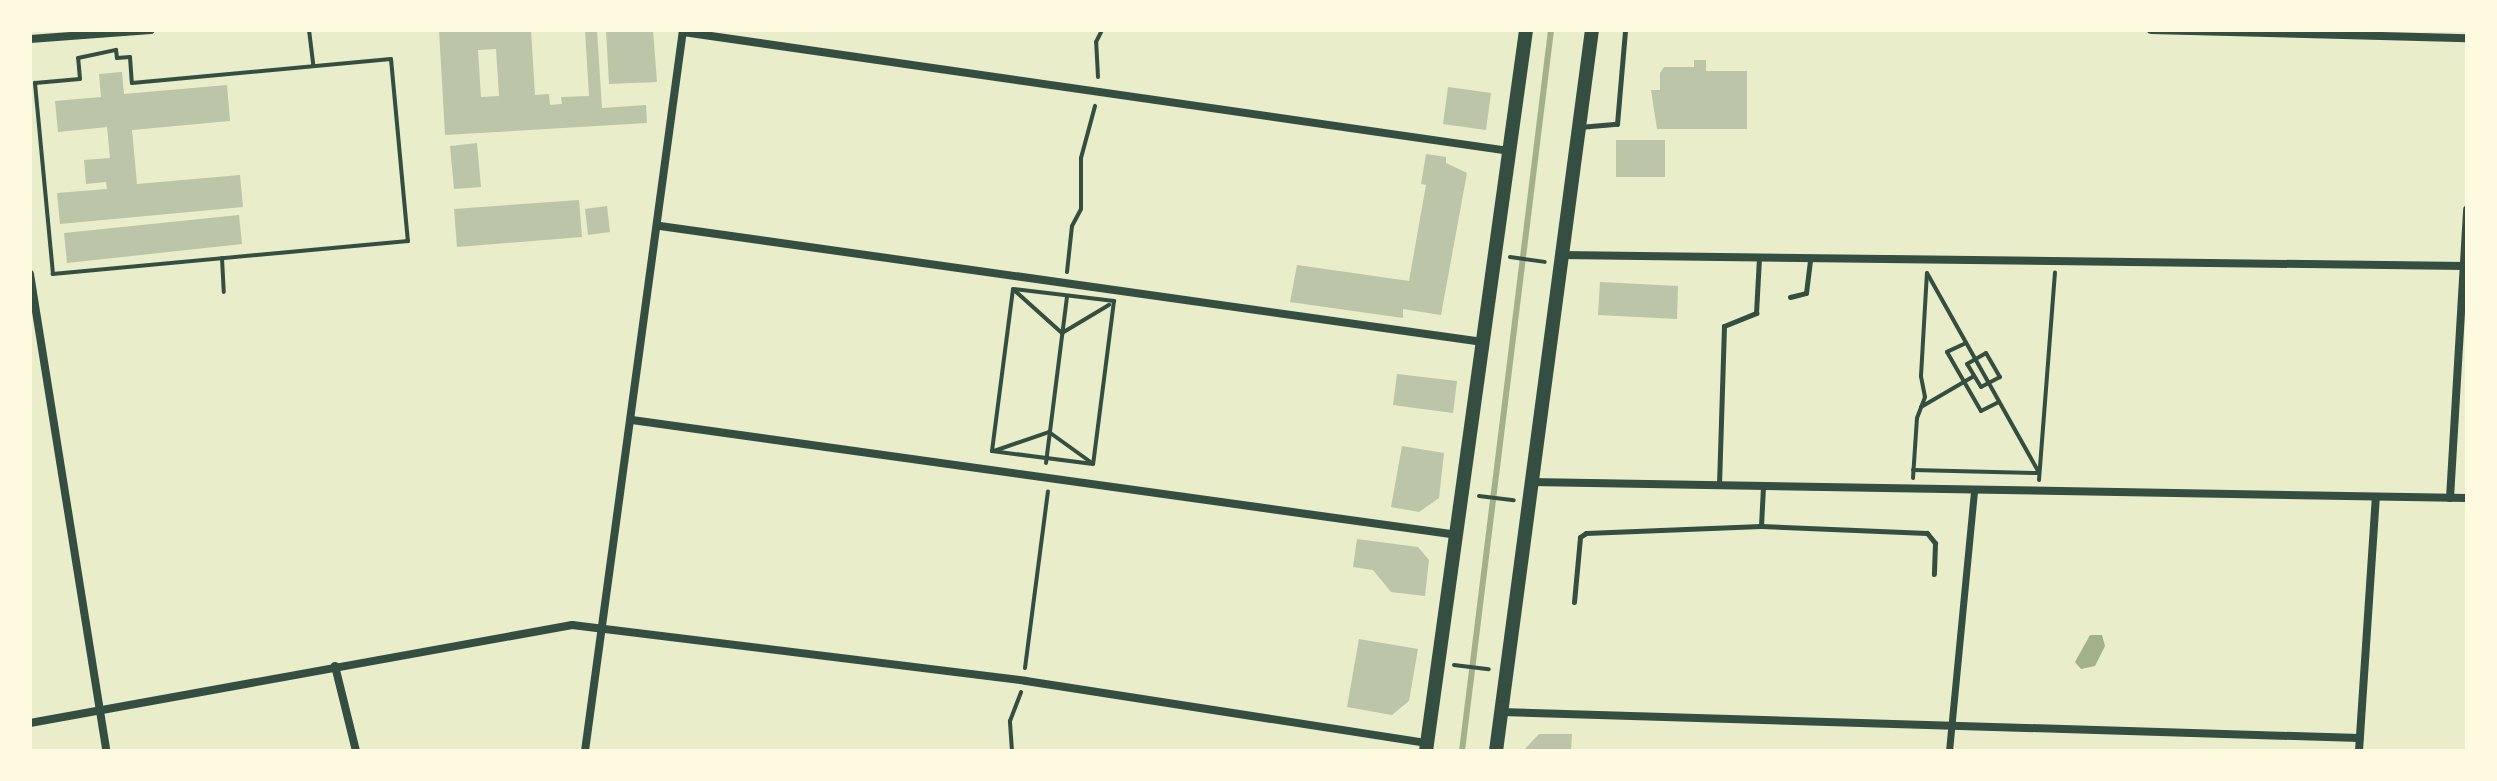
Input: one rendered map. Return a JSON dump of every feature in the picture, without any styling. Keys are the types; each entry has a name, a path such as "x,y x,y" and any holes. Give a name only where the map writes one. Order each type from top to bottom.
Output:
{"main road":[{"path":"1427,747 1526,30"},
{"path":"1496,751 1531,482 1554,259 1592,30"}],"street":[{"path":"30,39 151,30"},
{"path":"2151,30 2467,38"},
{"path":"585,751 660,226 683,31 1510,151"},
{"path":"2450,498 2467,210"},
{"path":"660,226 1485,343"},
{"path":"1554,259 1927,257 2465,266"},
{"path":"30,274 106,751"},
{"path":"632,420 1458,535"},
{"path":"1531,482 2467,498"},
{"path":"1949,751 1974,489"},
{"path":"2359,751 2376,498"},
{"path":"30,723 554,625 603,627 1026,681 1427,747"},
{"path":"335,666 356,751"},
{"path":"1502,712 2360,738"}],"lane":[{"path":"1578,127 1617,124 1625,30"},
{"path":"1719,485 1724,326 1756,313 1759,256"},
{"path":"1790,297 1806,293 1810,257"},
{"path":"1761,526 1763,485"},
{"path":"1574,602 1580,537 1586,533 1761,526 1927,533 1935,543 1934,574"}],"path":[{"path":"309,30 313,65"},
{"path":"1012,751 1010,721 1026,681 1027,638 1047,518 1046,458 1067,295 1072,226 1081,209 1081,158 1091,136 1094,102 1103,93 1095,57 1102,30"},
{"path":"116,50 117,58 130,57 132,83 391,59 408,241 222,258 53,274 35,83 80,79 78,58 116,50"},
{"path":"1913,488 1921,407 1927,257"},
{"path":"222,258 224,292"},
{"path":"1512,258 1554,259"},
{"path":"2038,490 2056,258"},
{"path":"1927,272 2039,473"},
{"path":"1013,289 1114,301"},
{"path":"1013,289 1062,333"},
{"path":"992,451 1013,289"},
{"path":"1062,333 1114,301"},
{"path":"1093,464 1114,301"},
{"path":"1966,342 1947,352 1981,411 1999,402"},
{"path":"1986,353 2000,377 1981,387 1974,376 1967,364 1986,353"},
{"path":"1921,407 1974,376"},
{"path":"992,451 1049,432"},
{"path":"1049,432 1093,464"},
{"path":"992,451 1093,464"},
{"path":"1913,470 2039,473"},
{"path":"1486,497 1505,499"},
{"path":"1464,666 1482,668"}],"shaded area":[{"path":"2090,635 2102,635 2105,646 2095,666 2081,669 2075,662"}],"building":[{"path":"439,30 531,30 535,95 549,94 550,105 562,104 561,97 589,96 585,30 597,30 602,108 646,105 647,123 445,135","holes":["496,49 499,96 481,97 478,50"]},
{"path":"606,30 653,30 657,82 609,84"},
{"path":"1694,60 1706,60 1706,71 1747,71 1747,129 1657,129 1651,90 1660,90 1660,73 1664,67 1694,67"},
{"path":"122,72 124,94 227,85 230,121 132,130 137,184 240,175 243,207 60,224 57,193 107,189 106,182 86,184 84,160 110,158 107,127 58,132 55,101 101,97 99,74"},
{"path":"1448,87 1491,93 1486,130 1443,124"},
{"path":"1616,140 1665,140 1665,177 1616,177"},
{"path":"477,143 481,187 454,189 450,146"},
{"path":"1426,154 1446,157 1446,163 1467,173 1441,315 1403,309 1403,318 1290,302 1297,265 1409,281 1426,185 1421,184"},
{"path":"579,200 582,237 457,247 454,209"},
{"path":"607,206 610,232 588,235 585,209"},
{"path":"239,215 242,244 67,263 64,233"},
{"path":"1600,282 1678,286 1677,319 1598,315"},
{"path":"1397,374 1457,381 1453,413 1393,405"},
{"path":"1402,446 1444,453 1439,498 1419,512 1391,507"},
{"path":"1357,539 1418,547 1429,560 1425,596 1391,592 1373,570 1353,567"},
{"path":"1359,639 1418,649 1409,701 1392,715 1347,707"},
{"path":"1539,734 1572,734 1571,750 1523,751"}],"waterway":[{"path":"1462,751 1551,30"}]}
